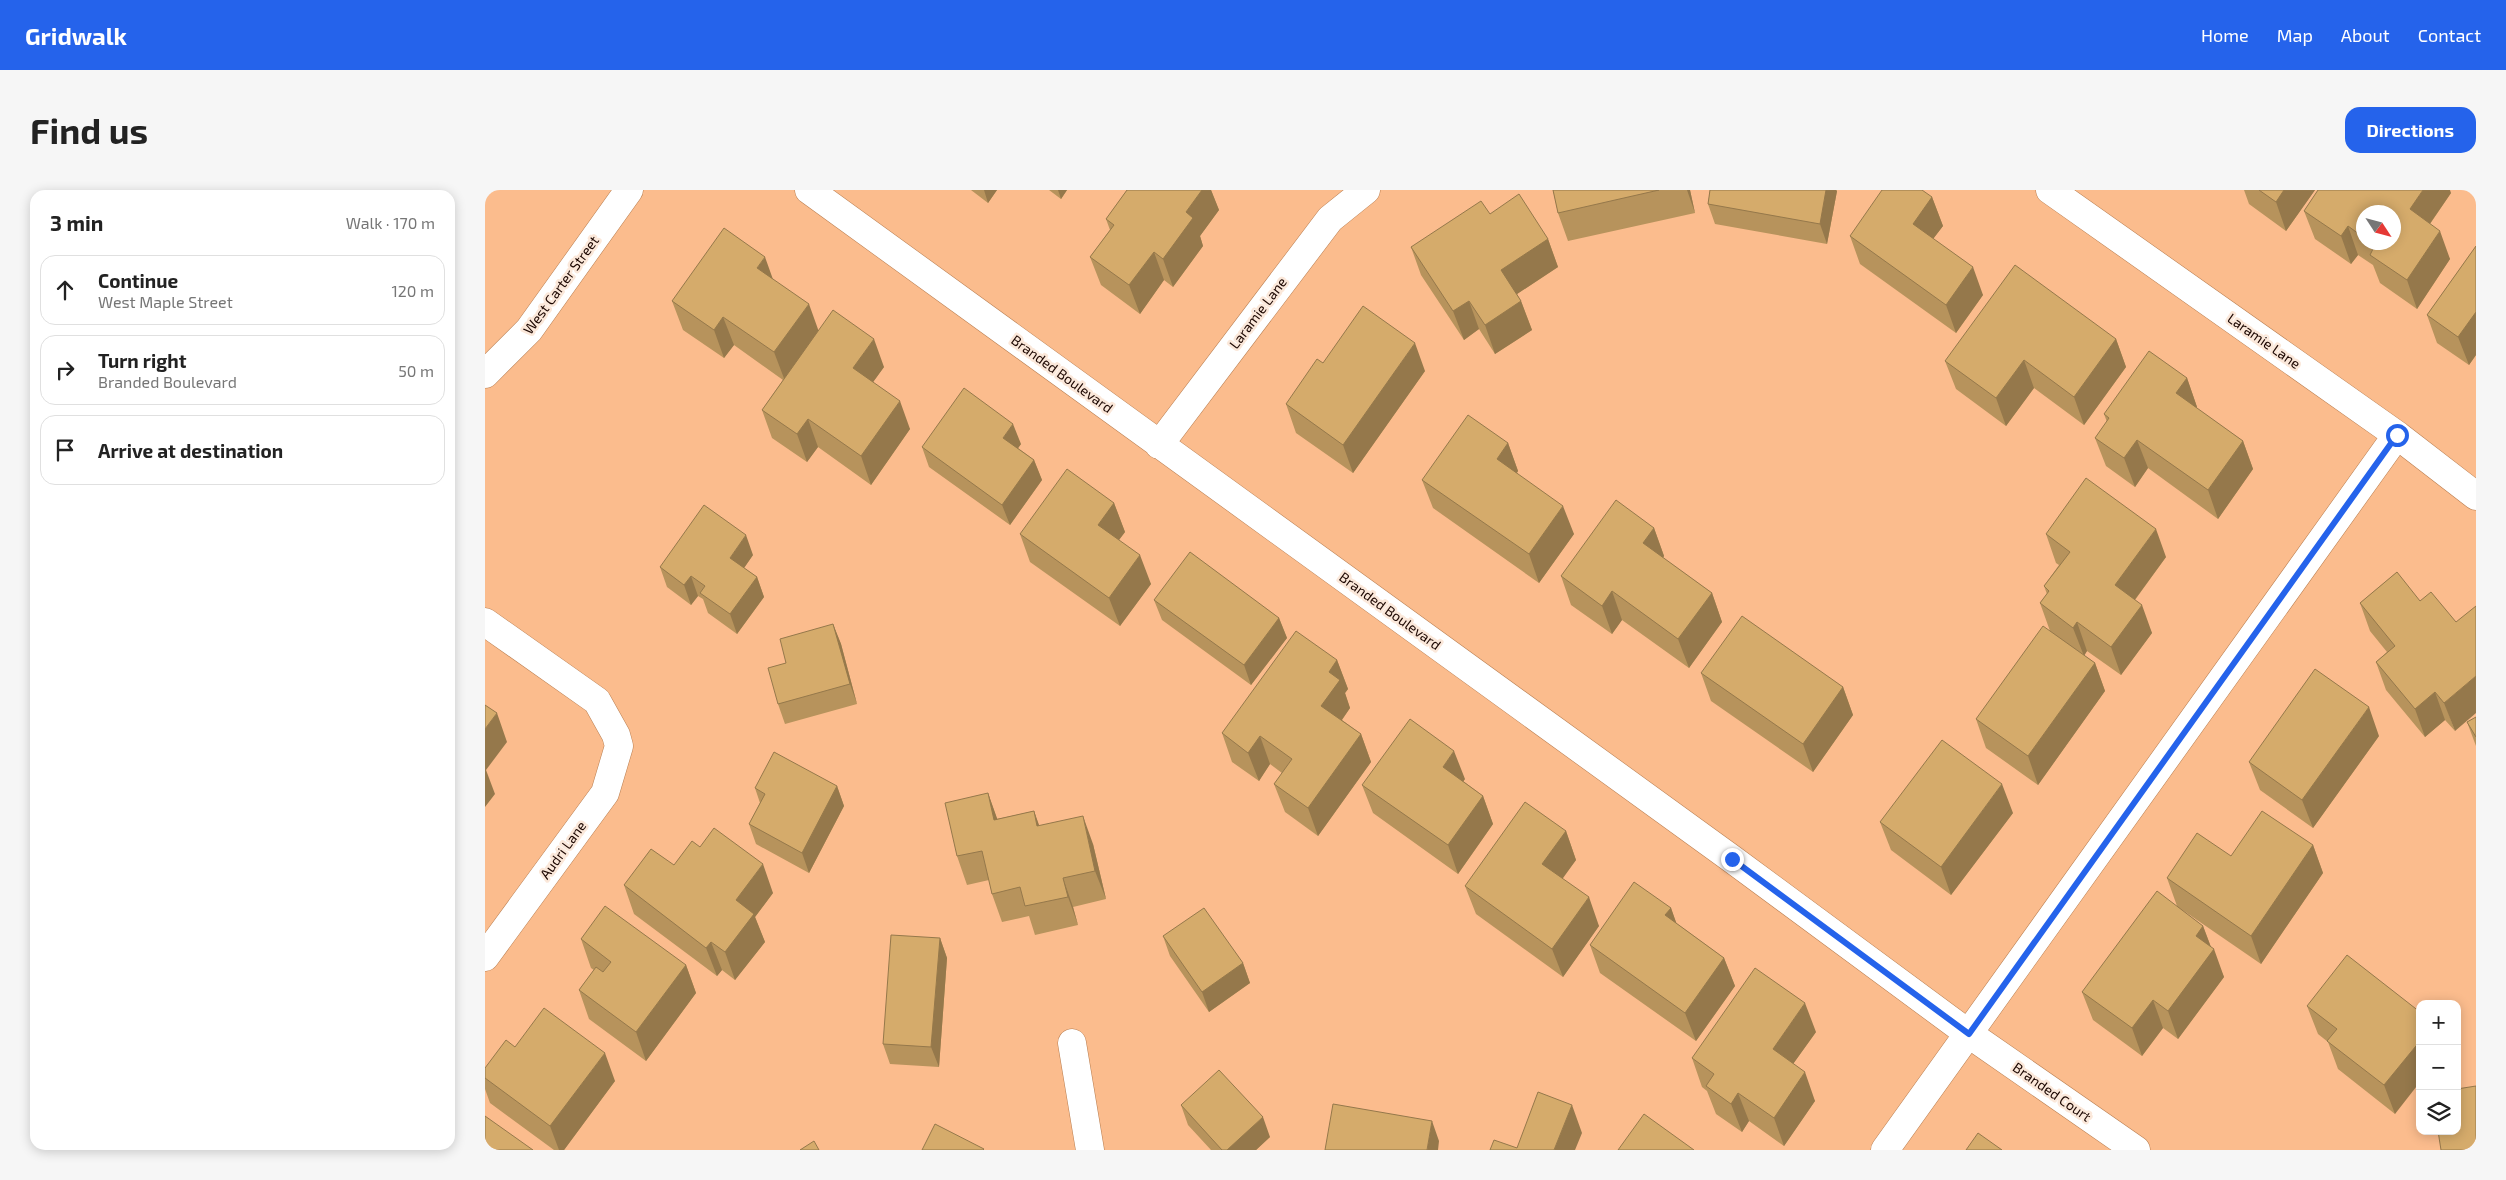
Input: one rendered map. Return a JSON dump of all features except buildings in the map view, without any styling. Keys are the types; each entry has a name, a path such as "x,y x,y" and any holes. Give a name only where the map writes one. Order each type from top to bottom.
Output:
{"street":[{"name":"West Carter Street","path":"485,374 529,330 629,190"},
{"name":"Branded Boulevard","path":"809,190 1969,1034"},
{"name":"Laramie Lane","path":"1159,444 1330,219 1365,190"},
{"name":"Laramie Lane","path":"2051,190 2397,435 2476,496"},
{"path":"1885,1150 2397,435"},
{"name":"Audri Lane","path":"485,622 597,701 616,735 619,746 605,793 485,957"},
{"name":"Branded Court","path":"1969,1034 2135,1150"},
{"path":"1072,1043 1090,1150"}],"route":[{"path":"1732,859 1969,1034 2397,435"}]}
